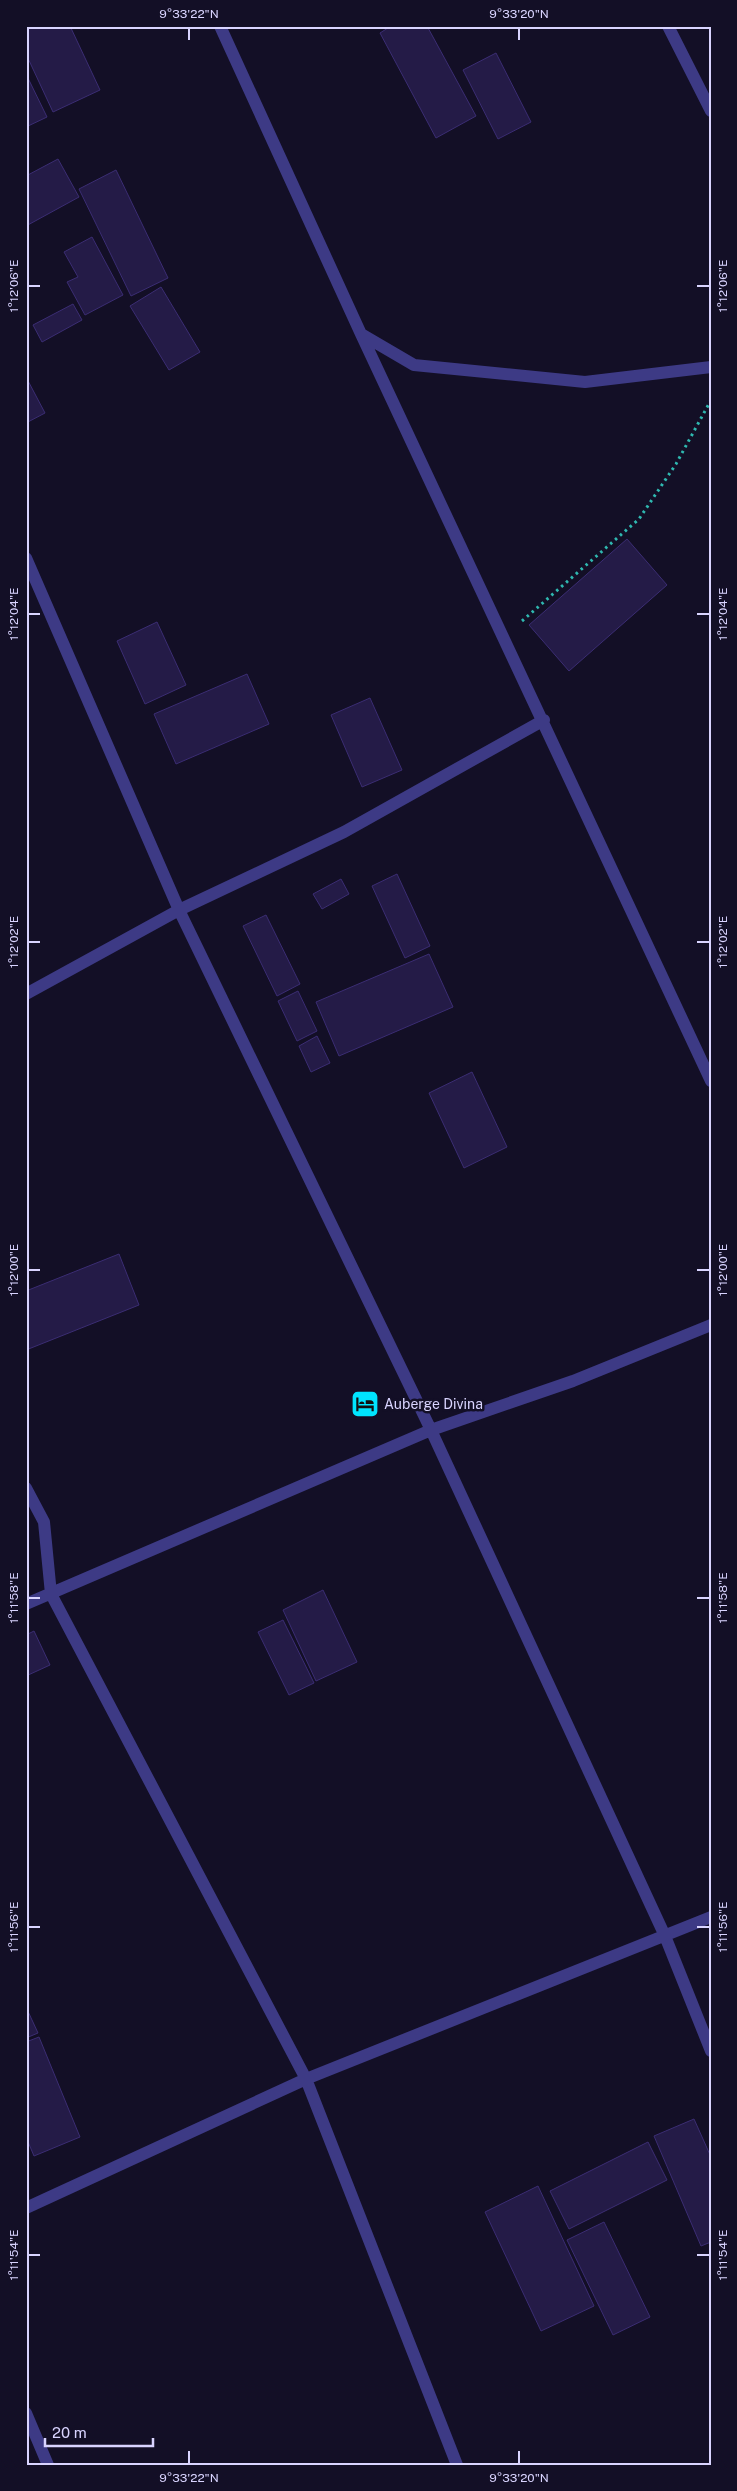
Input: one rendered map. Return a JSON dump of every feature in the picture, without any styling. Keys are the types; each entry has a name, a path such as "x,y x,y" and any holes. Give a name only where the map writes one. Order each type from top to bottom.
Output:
{"street":[{"path":"220,26 711,1081"},
{"path":"668,26 711,111"},
{"path":"362,334 414,364 585,382 711,367"},
{"path":"26,558 179,910 430,1430 665,1936 711,2051"},
{"path":"26,994 179,910 344,832 544,720"},
{"path":"26,1604 430,1430 573,1381 711,1325"},
{"path":"26,1488 44,1522 51,1594 306,2080 457,2465"},
{"path":"26,2208 306,2080 711,1917"},
{"path":"26,2413 48,2465"}],"path":[{"path":"504,636 639,519 676,464 711,400"}],"building":[{"path":"26,26 70,26 100,90 53,112 26,54"},
{"path":"391,26 427,26 476,116 436,138 380,33"},
{"path":"496,53 531,122 498,139 463,70"},
{"path":"26,74 47,117 26,127"},
{"path":"58,159 79,197 26,226 26,176"},
{"path":"116,170 168,278 131,296 79,189"},
{"path":"92,237 123,295 85,315 67,282 78,277 64,252"},
{"path":"161,287 200,352 169,370 130,306"},
{"path":"73,304 82,320 42,342 33,325"},
{"path":"26,377 45,413 26,423"},
{"path":"627,539 667,585 569,671 529,625"},
{"path":"157,622 186,685 145,704 117,641"},
{"path":"247,674 269,724 176,764 154,714"},
{"path":"370,698 402,770 362,787 331,715"},
{"path":"397,874 430,946 405,958 372,886"},
{"path":"341,879 349,894 322,909 313,894"},
{"path":"266,915 300,984 277,996 243,926"},
{"path":"429,954 453,1007 339,1056 316,1002"},
{"path":"298,991 317,1031 297,1041 278,1001"},
{"path":"317,1036 330,1063 311,1072 299,1046"},
{"path":"472,1072 507,1147 464,1168 429,1093"},
{"path":"119,1254 139,1305 26,1350 26,1291"},
{"path":"323,1590 357,1662 316,1681 283,1610"},
{"path":"283,1620 314,1683 289,1695 258,1632"},
{"path":"34,1631 50,1665 26,1676 26,1635"},
{"path":"26,2007 38,2033 26,2038"},
{"path":"39,2037 80,2137 34,2156 26,2137 26,2042"},
{"path":"694,2119 711,2157 711,2242 701,2246 654,2136"},
{"path":"648,2142 667,2180 569,2229 550,2191"},
{"path":"538,2186 594,2306 541,2331 485,2212"},
{"path":"604,2222 650,2317 613,2335 567,2240"}],"place":[{"name":"Auberge Divina","path":"365,1404"}]}
